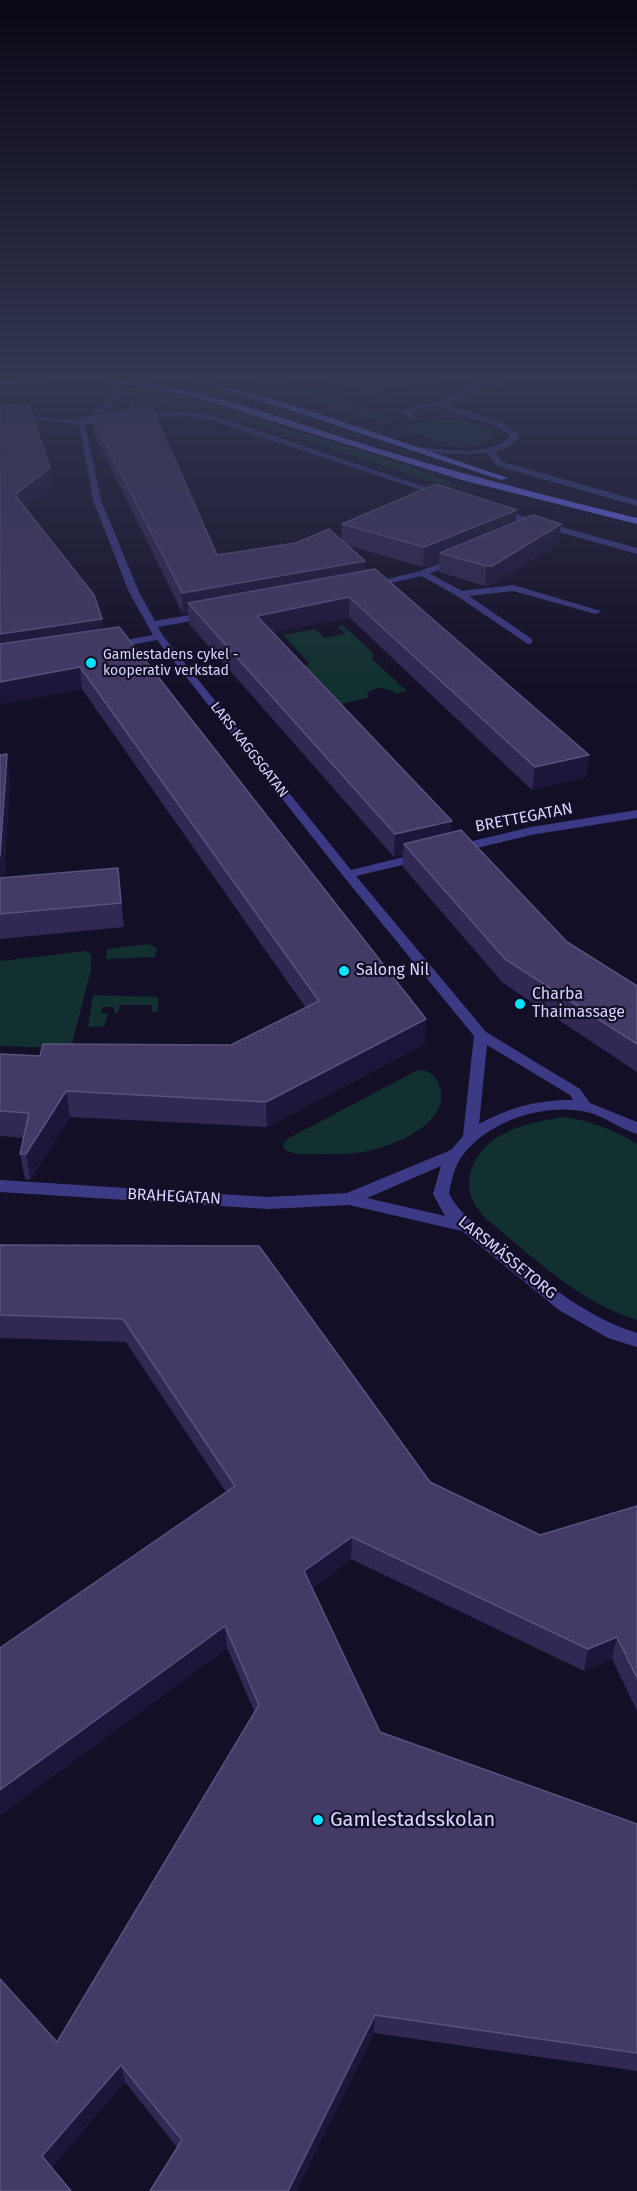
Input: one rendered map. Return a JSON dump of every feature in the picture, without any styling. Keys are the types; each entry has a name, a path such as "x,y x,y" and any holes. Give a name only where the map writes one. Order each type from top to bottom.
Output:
{"street":[{"name":"LARS KAGGSGATAN","path":"94,483 97,500 134,592 159,637 348,874 481,1035 575,1092 585,1107"},
{"path":"411,483 453,497"},
{"path":"486,483 637,521"},
{"path":"518,483 618,516"},
{"path":"568,483 637,503"},
{"path":"486,508 637,551"},
{"path":"529,531 540,525"},
{"path":"361,587 423,573 466,556"},
{"path":"423,573 460,594 528,641"},
{"path":"460,594 513,588 596,611"},
{"path":"151,625 214,614"},
{"path":"102,647 159,637"},
{"name":"BRETTEGATAN","path":"348,874 531,831 637,814"},
{"path":"470,1140 481,1035"},
{"name":"LARSMÄSSETORG","path":"628,1338 585,1319 453,1215 441,1194 444,1177 455,1154 492,1124 515,1113 564,1105 585,1107 614,1116 637,1129"},
{"name":"BRAHEGATAN","path":"349,1199 455,1154"},
{"name":"BRAHEGATAN","path":"0,1186 268,1203 349,1199 467,1226"},
{"path":"628,1338 637,1351"}],"green space":[{"path":"439,483 453,483 473,491"},
{"path":"343,625 373,653 372,659 407,691 396,694 381,688 370,691 367,694 368,698 341,704 306,667 309,663 283,635 315,629 325,638 345,634 338,626"},
{"path":"148,944 157,948 155,957 106,959 107,949"},
{"path":"87,951 91,955 91,970 72,1044 62,1048 0,1046 0,961"},
{"path":"93,995 158,997 158,1012 152,1012 152,1005 120,1005 118,1013 114,1013 115,1007 102,1007 101,1013 108,1014 104,1026 88,1027"},
{"path":"423,1070 436,1080 441,1099 437,1111 429,1122 403,1139 374,1150 357,1153 302,1154 284,1149 283,1144 289,1138 416,1071"},
{"path":"563,1117 601,1126 637,1144 637,1320 615,1312 575,1290 485,1218 471,1196 469,1185 471,1171 485,1147 496,1138 521,1126"}],"building":[{"path":"0,483 30,483 15,495 94,595 102,619 0,634"},
{"path":"126,483 185,483 217,555 296,543 329,529 365,561 182,593"},
{"path":"436,484 517,510 424,547 342,524"},
{"path":"533,515 561,524 492,566 440,553"},
{"path":"375,569 589,755 535,767 349,597 257,616 452,821 395,834 188,603"},
{"path":"119,627 426,1019 266,1102 66,1091 26,1154 20,1154 29,1113 0,1111 0,1054 40,1056 43,1044 231,1045 319,1001 80,667 0,682 0,644"},
{"path":"7,754 0,856 0,755"},
{"path":"461,830 567,942 637,986 637,1044 505,959 404,844"},
{"path":"118,868 121,903 0,914 0,878"},
{"path":"0,1245 259,1246 430,1482 540,1535 637,1506 637,1678 617,1637 588,1649 352,1537 304,1571 380,1732 637,1824 637,2053 375,2015 288,2191 150,2191 182,2140 121,2065 42,2156 71,2191 0,2191 0,1979 57,2042 259,1705 225,1626 0,1790 0,1648 235,1486 123,1319 0,1315"}],"place":[{"name":"Gamlestadens cykel - kooperativ verkstad","path":"91,663"},
{"name":"Salong Nil","path":"344,971"},
{"name":"Charba Thaimassage","path":"520,1004"},
{"name":"Gamlestadsskolan","path":"318,1820"}]}
